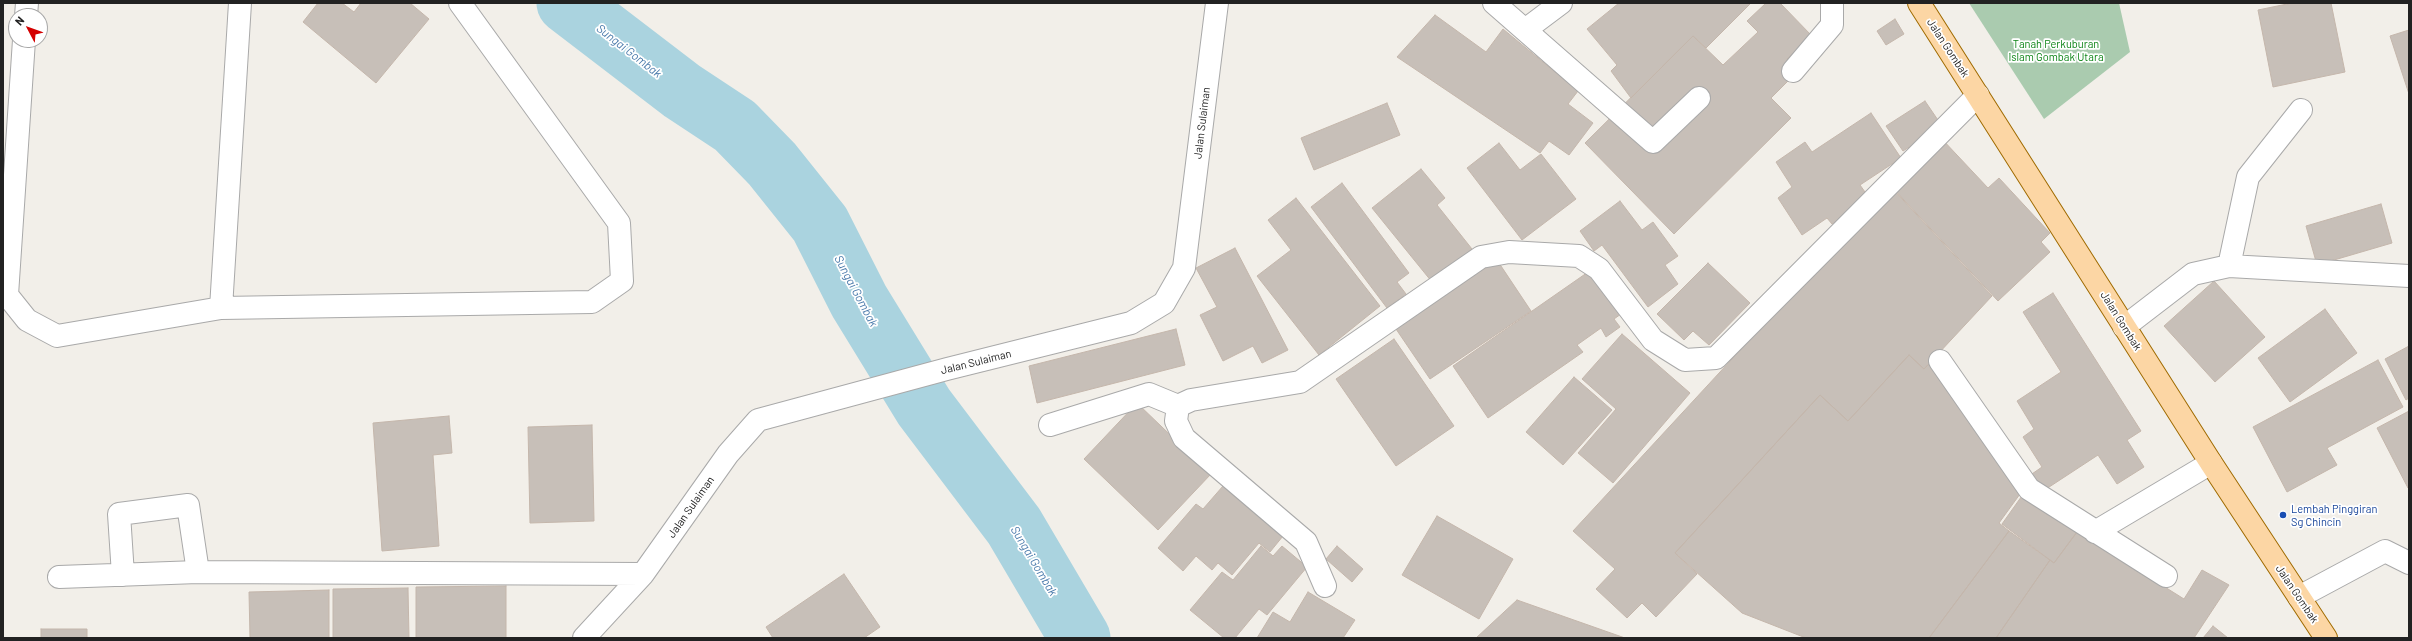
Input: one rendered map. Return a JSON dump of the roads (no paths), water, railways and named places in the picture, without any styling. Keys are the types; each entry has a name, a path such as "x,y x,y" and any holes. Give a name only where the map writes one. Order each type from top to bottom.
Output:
{"main road":[{"name":"Jalan Gombak","path":"1919,3 2211,463 2299,597 2323,637"}],"street":[{"path":"221,308 240,3"},
{"path":"23,48 7,295 27,320 57,336 221,308 592,302 622,281 619,223 460,3"},
{"name":"Jalan Sulaiman","path":"584,638 643,574 728,454 758,420 947,369 1131,323 1164,303 1184,268 1217,3"},
{"path":"1494,3 1653,142 1699,98"},
{"path":"1525,30 1561,3"},
{"path":"1793,71 1832,26 1832,3"},
{"path":"1050,425 1149,394 1178,406 1191,400 1300,382 1481,258 1509,252 1579,256 1599,269 1653,340 1685,360 1716,358 1978,95"},
{"path":"2229,266 2248,177 2301,110"},
{"path":"2124,327 2193,274 2229,266 2409,276"},
{"path":"1940,361 2029,489 2166,576"},
{"path":"1178,406 1176,421 1184,438 1306,542 1325,586"},
{"path":"2095,532 2211,463"},
{"path":"123,574 118,514 188,504 198,572"},
{"path":"2299,597 2385,552 2409,563"},
{"path":"59,577 198,572 643,574"}],"waterway":[{"name":"Sungai Gombak","path":"567,3 682,91 735,126 772,164 820,224 859,301 924,407 1014,526 1080,638"}],"place":[{"name":"Lembah Pinggiran Sg Chincin","path":"2283,515"}],"park label":[{"name":"Tanah Perkuburan Islam Gombak Utara","path":"2056,50"}]}
